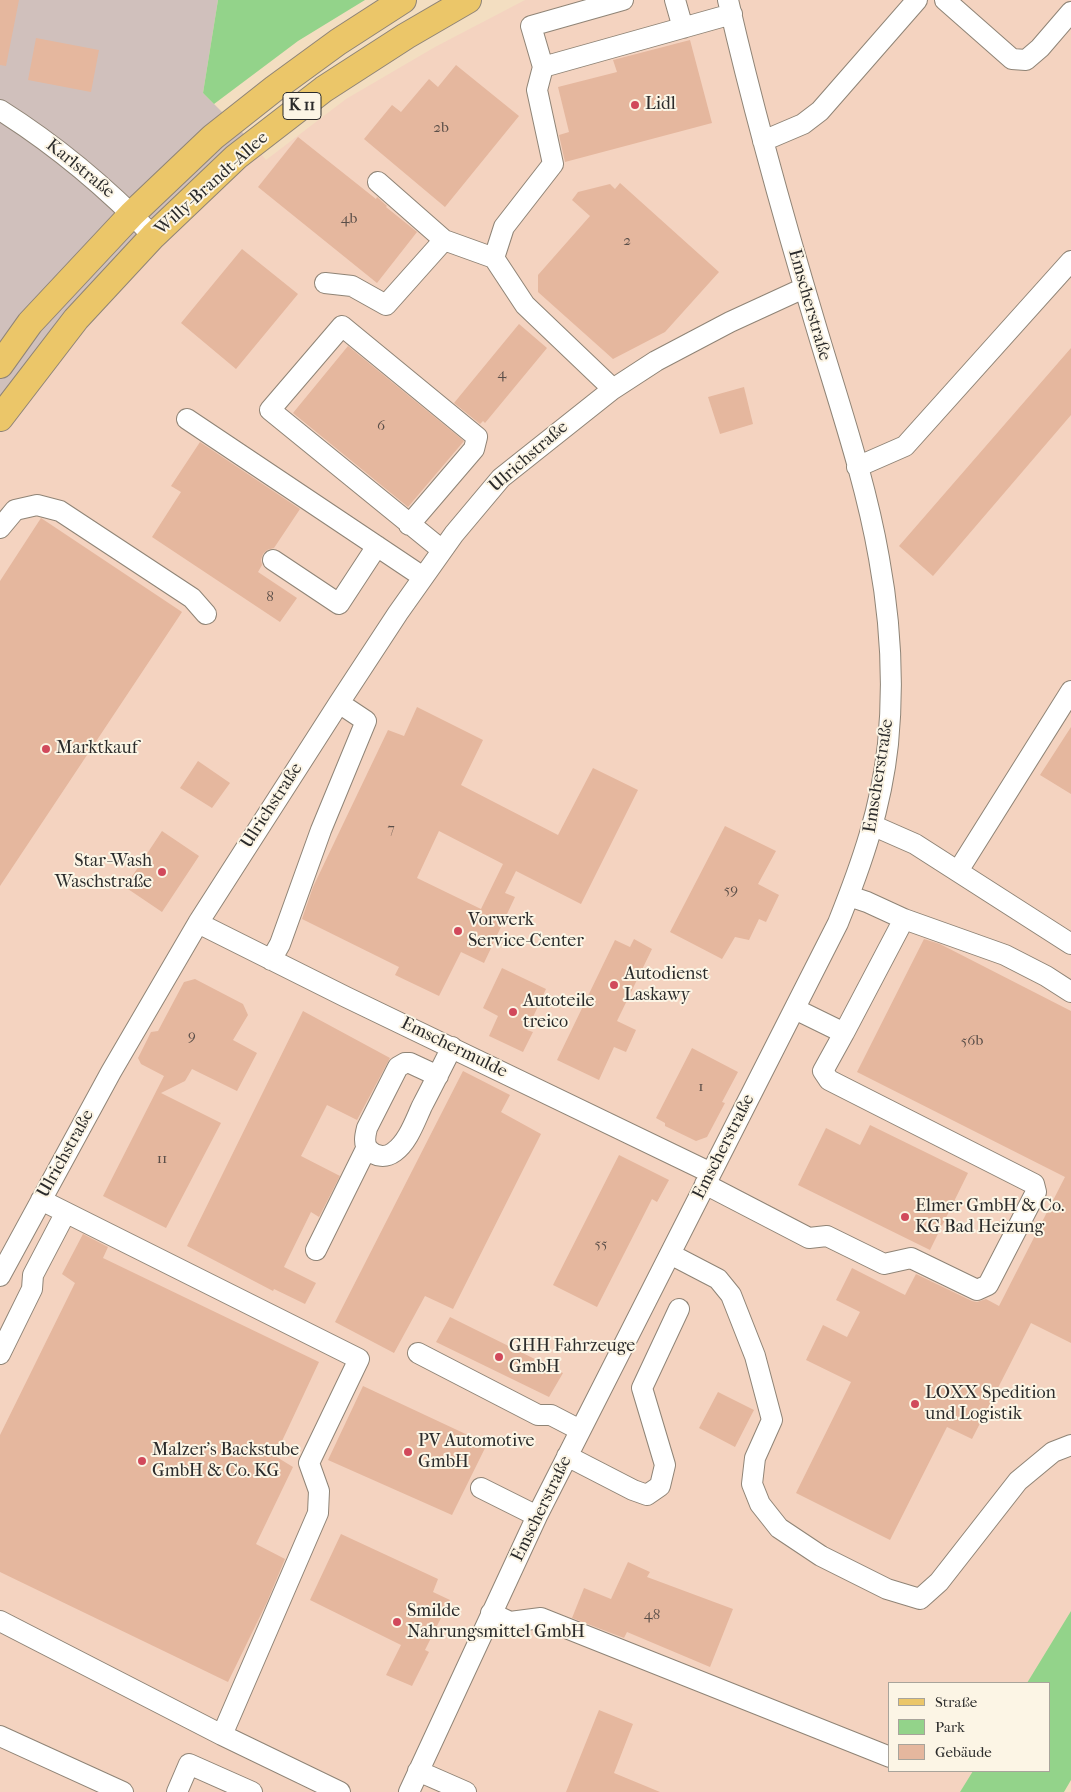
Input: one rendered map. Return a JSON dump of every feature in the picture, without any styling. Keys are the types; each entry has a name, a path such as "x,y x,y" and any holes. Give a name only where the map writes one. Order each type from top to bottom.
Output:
{"main road":[{"name":"Willy-Brandt-Allee","path":"0,365 30,323 132,214 213,137 259,100 338,42 403,0"},
{"name":"Willy-Brandt-Allee","path":"0,418 76,319 153,236 236,157 324,89 406,36 468,0"}],"street":[{"path":"494,258 504,227 553,164 538,90 543,67 531,26 623,0"},
{"path":"674,0 683,28"},
{"path":"763,141 803,124 820,111 917,0"},
{"path":"945,0 1012,59 1026,60 1040,48 1071,12"},
{"path":"543,67 683,28 730,7"},
{"name":"Emscherstraße","path":"409,1792 537,1516 838,923 874,826 888,744 890,672 880,559 858,468 804,288 763,141 730,7"},
{"name":"Karlstraße","path":"0,110 63,153 108,190 153,236"},
{"path":"378,182 444,240 494,258 525,305 613,389"},
{"path":"325,283 352,286 386,305 444,240"},
{"path":"858,468 905,446 1071,261"},
{"name":"Ulrichstraße","path":"2,1269 111,1072 198,923 339,703 454,534 501,478 613,389 656,361 697,339 804,288"},
{"path":"409,525 474,449 477,437 342,326 270,410 409,525 442,550"},
{"path":"186,419 423,577"},
{"path":"0,528 15,510 37,505 60,511 192,598 206,614"},
{"path":"273,560 338,604 377,546"},
{"path":"958,871 1071,691"},
{"path":"271,960 280,944 321,830 366,721 339,703"},
{"path":"874,826 915,844 1071,944"},
{"path":"849,896 904,919 1005,955 1046,976 1071,992"},
{"path":"795,1009 844,1033 904,919"},
{"name":"Emschermulde","path":"198,923 452,1047 708,1179 809,1238 827,1236 884,1264 911,1258 977,1290 988,1285 1036,1192 1034,1184 829,1080 823,1072 844,1033"},
{"path":"438,1076 410,1063 405,1063 398,1067 367,1128 365,1139 367,1147 372,1152 380,1156 389,1155 396,1151 406,1138 438,1076 452,1047"},
{"path":"316,1250 367,1147"},
{"path":"40,1200 64,1214 359,1359 310,1463 319,1491 318,1513 222,1735"},
{"path":"0,1354 32,1289 34,1275 64,1214"},
{"path":"670,1254 718,1279 731,1295 755,1356 772,1420 755,1458 752,1484 760,1504 780,1528 821,1556 887,1589 920,1599 940,1582 1018,1481 1053,1452 1071,1446"},
{"path":"567,1456 633,1490 647,1495 660,1486 665,1465 642,1388 679,1309"},
{"path":"418,1353 538,1415 551,1415 580,1430"},
{"path":"481,1488 537,1516"},
{"path":"491,1613 510,1622 541,1618 888,1756"},
{"path":"0,1621 222,1735 340,1792"},
{"path":"0,1736 123,1792"},
{"path":"177,1792 189,1764 252,1792"},
{"path":"418,1771 466,1792"}],"shaded area":[{"path":"0,0 218,0 203,93 248,138 0,409"},
{"path":"525,0 1071,0 1071,1611 1028,1682 888,1682 888,1772 972,1772 960,1792 0,1792 0,409 248,138 266,160 346,99 435,47"}],"green space":[{"path":"218,0 365,0 298,41 214,104 203,93"},
{"path":"1071,1611 1071,1780 1064,1792 960,1792 972,1772 1051,1772 1051,1682 1028,1682"}],"building":[{"path":"0,0 19,0 6,66 0,65"},
{"path":"36,38 99,50 91,92 28,80"},
{"name":"Lidl","path":"690,40 712,123 565,162 559,135 569,132 558,87 617,72 613,60"},
{"path":"456,65 519,116 445,207 364,139 392,105 401,112 429,79 438,87"},
{"path":"298,137 376,199 377,197 386,207 417,232 377,283 258,187"},
{"path":"620,183 719,272 665,332 613,359 538,292 538,275 590,216 572,200 578,192 610,184 615,189"},
{"path":"242,249 298,294 236,369 181,323"},
{"path":"519,324 547,348 485,423 483,421 480,424 454,403"},
{"path":"348,346 464,441 408,507 293,413"},
{"path":"1071,348 1071,415 933,576 899,546"},
{"path":"744,387 753,424 720,434 708,397"},
{"path":"200,442 300,509 274,548 267,550 263,554 262,565 258,572 297,598 280,622 152,537 181,492 171,486"},
{"name":"Marktkauf","path":"41,518 182,612 0,886 0,581"},
{"path":"417,707 483,740 461,785 558,835 593,768 638,790 581,904 516,871 505,893 515,897 484,963 461,952 439,996 395,975 399,967 302,919 313,887 388,730 404,736","holes":["439,831 503,864 481,909 417,878"]},
{"path":"1071,727 1071,794 1040,775"},
{"path":"198,761 230,783 212,808 180,788"},
{"path":"725,826 776,851 758,884 779,895 766,922 759,919 749,940 735,937 722,959 670,932"},
{"name":"Star-Wash Waschstraße","path":"162,831 199,856 162,912 125,887"},
{"name":"Autodienst Laskawy","path":"634,939 652,949 617,1021 636,1030 626,1052 614,1047 599,1080 557,1060 615,940 630,947"},
{"path":"924,939 940,944 1071,1011 1071,1343 1031,1323 972,1439 947,1427 890,1540 796,1493 851,1382 806,1360 823,1325 847,1337 860,1312 836,1300 852,1268 905,1295 916,1274 972,1301 977,1302 986,1299 999,1306 1065,1177 857,1072"},
{"name":"Autoteile treico","path":"502,968 546,989 527,1030 533,1032 523,1052 489,1036 498,1016 483,1008"},
{"path":"195,979 243,1004 248,1015 233,1040 257,1053 237,1091 192,1069 185,1081 161,1093 221,1123 166,1228 103,1196 164,1076 141,1064 138,1058 151,1032 158,1031 184,982"},
{"path":"303,1011 390,1058 357,1120 327,1105 301,1156 340,1176 319,1217 311,1212 284,1267 316,1283 305,1304 274,1289 273,1291 187,1246"},
{"path":"692,1048 738,1072 722,1102 725,1103 707,1137 696,1141 665,1126 665,1123 656,1118"},
{"path":"463,1071 510,1095 501,1112 541,1134 453,1309 425,1296 394,1353 335,1322"},
{"name":"Elmer GmbH & Co. KG Bad Heizung","path":"870,1125 968,1173 930,1250 798,1185 826,1128 860,1145"},
{"path":"619,1155 669,1180 657,1202 652,1199 597,1307 553,1285"},
{"name":"Malzer's Backstube GmbH & Co. KG","path":"83,1234 108,1247 103,1258 319,1362 275,1456 293,1467 256,1544 285,1559 267,1602 228,1682 0,1572 0,1435 75,1283 62,1274"},
{"name":"GHH Fahrzeuge GmbH","path":"450,1317 563,1373 549,1397 436,1342"},
{"name":"PV Automotive GmbH","path":"363,1386 487,1444 452,1515 328,1460"},
{"path":"718,1392 754,1410 735,1447 699,1428"},
{"name":"Smilde Nahrungsmittel GmbH","path":"341,1534 438,1579 433,1592 450,1600 425,1650 429,1652 412,1686 386,1675 401,1645 310,1600"},
{"path":"628,1562 650,1572 647,1577 733,1609 710,1667 627,1632 624,1638 572,1618 584,1588 611,1599"},
{"path":"599,1710 633,1724 614,1773 660,1792 566,1792"}],"place":[{"name":"Lidl","path":"635,105"},
{"name":"Marktkauf","path":"46,749"},
{"name":"Star-Wash Waschstraße","path":"162,872"},
{"name":"Vorwerk Service-Center","path":"458,931"},
{"name":"Autodienst Laskawy","path":"614,985"},
{"name":"Autoteile treico","path":"513,1012"},
{"name":"Elmer GmbH & Co. KG Bad Heizung","path":"905,1217"},
{"name":"GHH Fahrzeuge GmbH","path":"499,1357"},
{"name":"LOXX Spedition und Logistik","path":"915,1404"},
{"name":"PV Automotive GmbH","path":"408,1452"},
{"name":"Malzer's Backstube GmbH & Co. KG","path":"142,1461"},
{"name":"Smilde Nahrungsmittel GmbH","path":"397,1622"}]}
